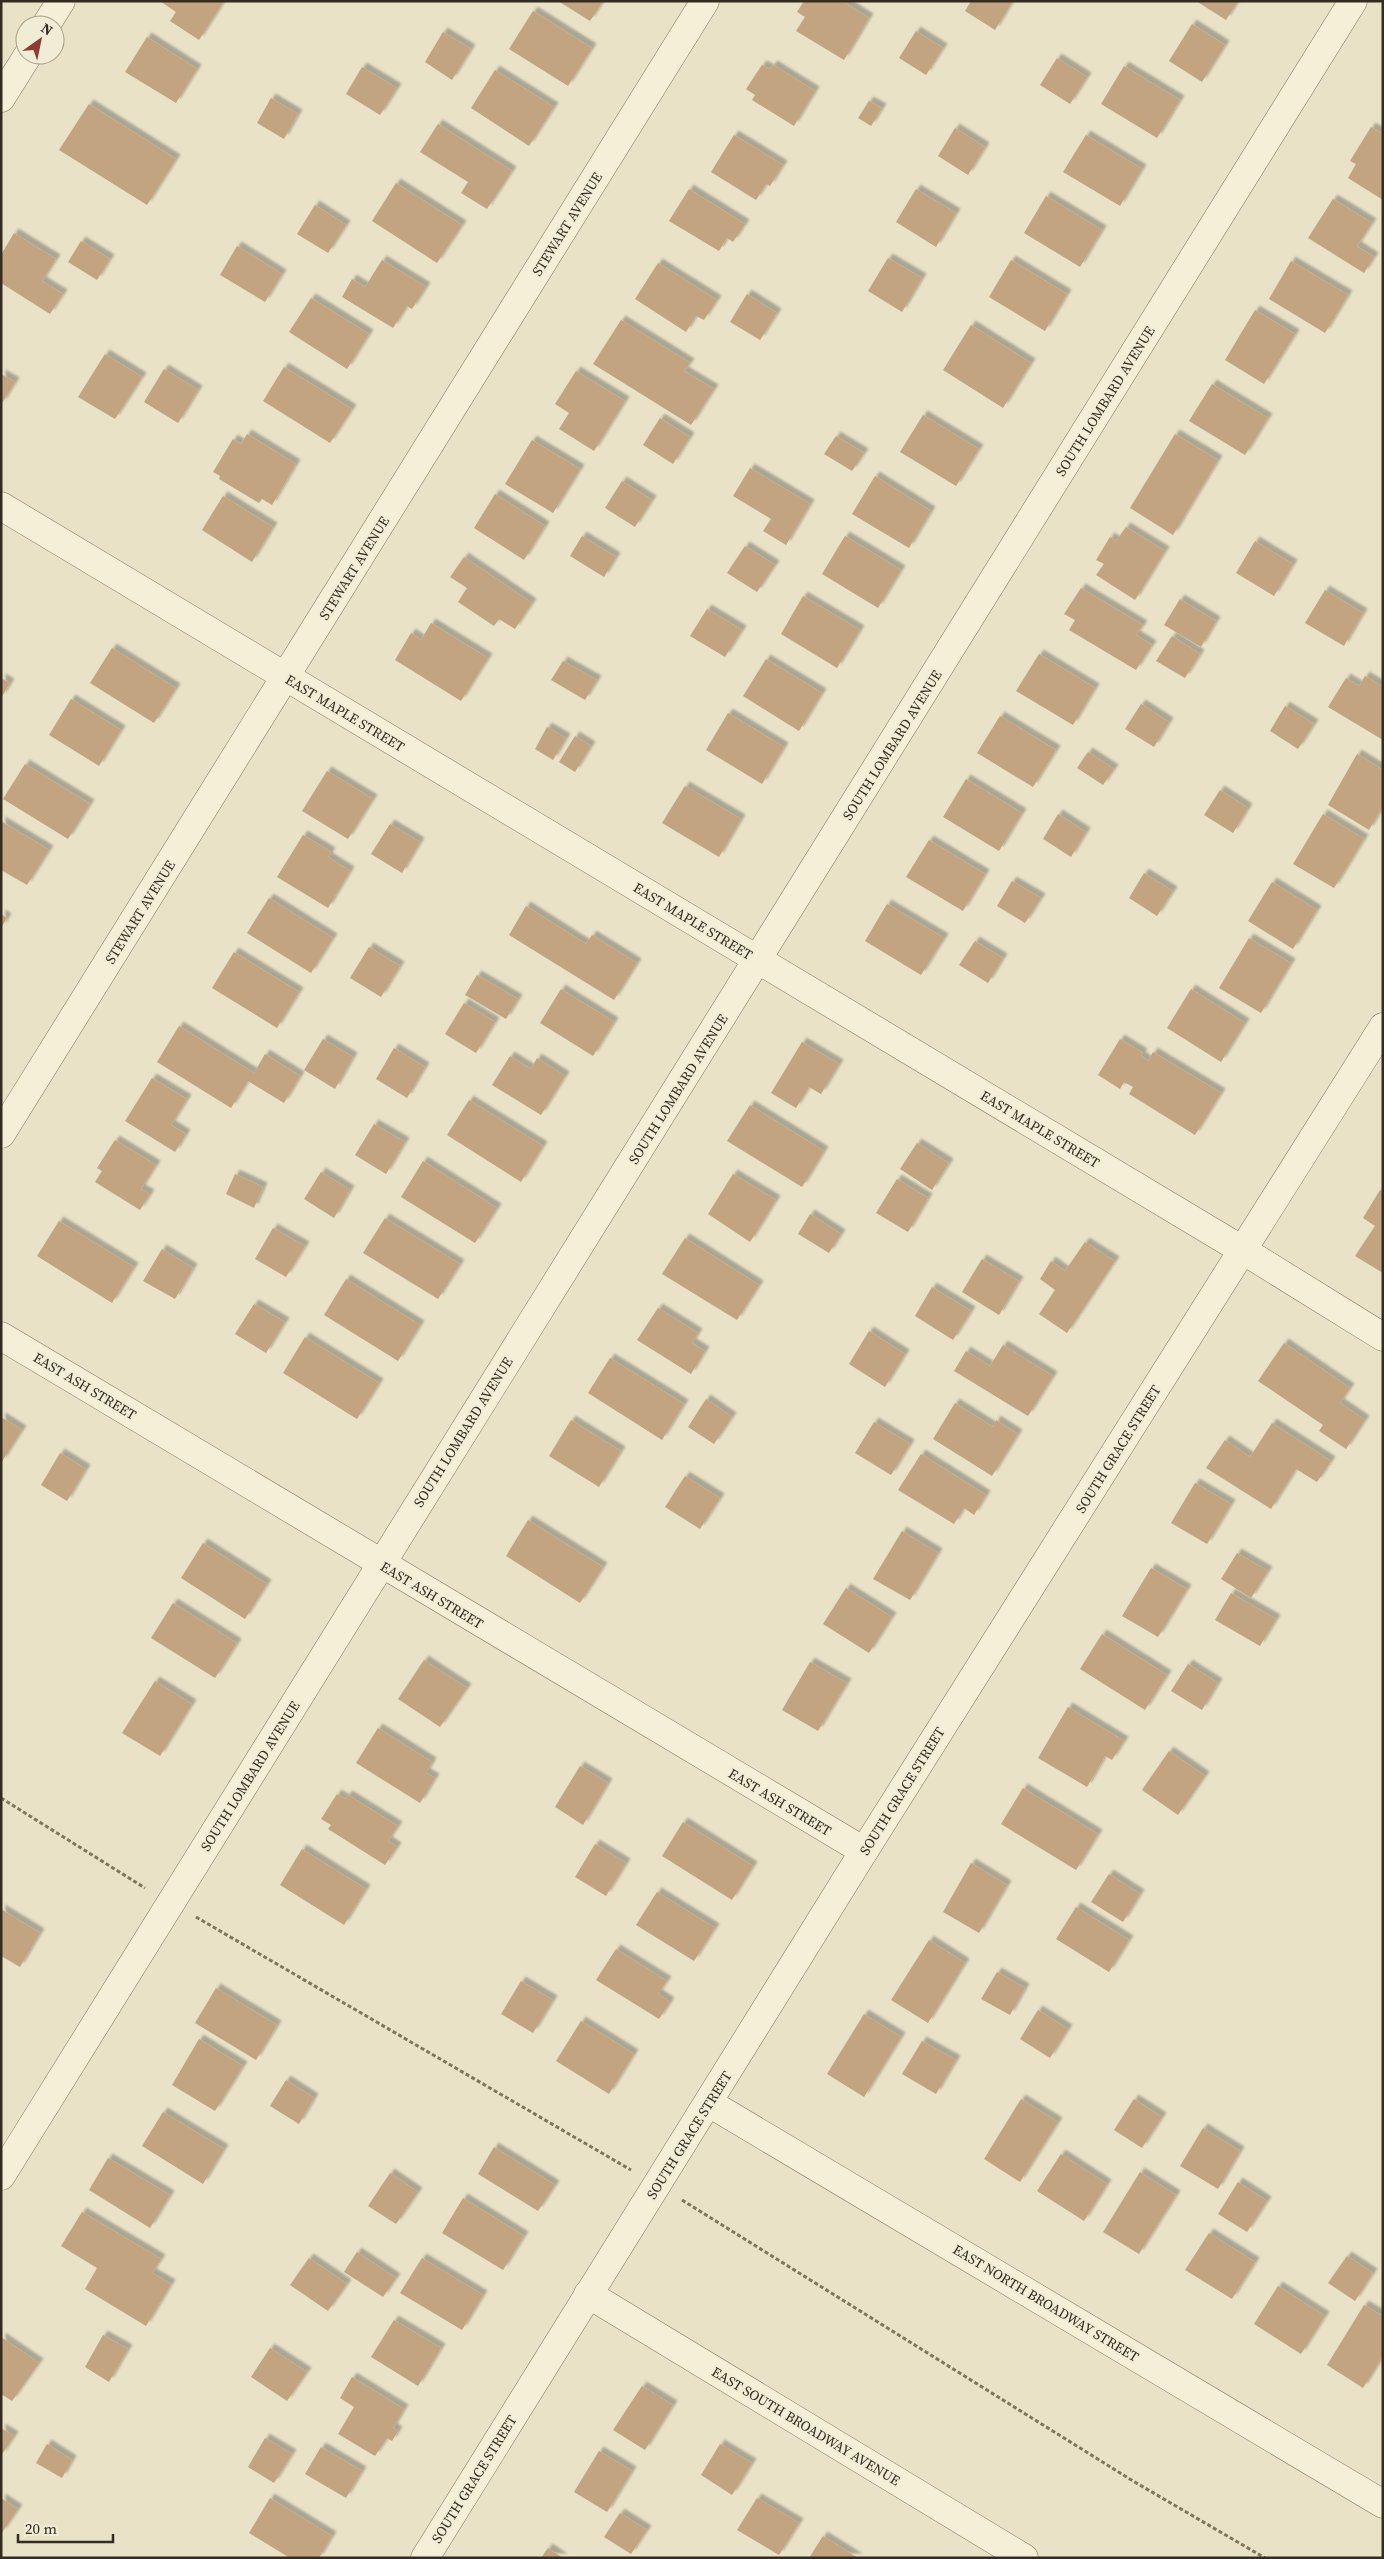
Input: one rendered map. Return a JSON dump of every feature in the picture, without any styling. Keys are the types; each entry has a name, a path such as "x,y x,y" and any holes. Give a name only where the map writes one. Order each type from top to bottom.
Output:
{"street":[{"path":"52,15 61,1"},
{"name":"STEWART AVENUE","path":"1,1134 287,678 705,1"},
{"name":"SOUTH LOMBARD AVENUE","path":"1,2176 380,1564 759,960 1353,1"},
{"path":"1,98 22,65"},
{"name":"EAST MAPLE STREET","path":"1,506 1244,1251 1383,1337"},
{"name":"SOUTH GRACE STREET","path":"425,2558 864,1851 1244,1251 1383,1027"},
{"name":"EAST ASH STREET","path":"1,1336 380,1564 864,1851"},
{"name":"EAST NORTH BROADWAY STREET","path":"709,2103 1383,2504"},
{"name":"EAST SOUTH BROADWAY AVENUE","path":"588,2294 1024,2558"}],"path":[{"path":"1,1798 147,1889"},
{"path":"192,1916 635,2172"},
{"path":"677,2197 1133,2481 1265,2558"}],"building":[{"path":"160,1 224,1 199,40 170,21 176,12"},
{"path":"558,1 603,1 590,21"},
{"path":"804,1 842,1 869,18 844,60 796,31 805,17 797,12"},
{"path":"971,1 1012,2 995,30 965,11"},
{"path":"1196,1 1238,1 1226,20"},
{"path":"533,11 592,48 568,86 509,49"},
{"path":"1192,24 1225,45 1202,82 1169,61"},
{"path":"916,31 943,48 926,75 899,58"},
{"path":"443,32 471,49 452,80 425,62"},
{"path":"147,37 197,69 176,103 125,72"},
{"path":"1057,58 1087,77 1070,104 1040,85"},
{"path":"762,65 770,69 773,65 815,91 794,126 752,100 755,95 746,89"},
{"path":"1124,66 1180,100 1157,138 1101,104"},
{"path":"362,67 397,88 380,115 346,94"},
{"path":"495,70 554,107 529,146 471,108"},
{"path":"271,98 298,114 284,139 257,123"},
{"path":"869,101 882,108 871,126 858,118"},
{"path":"89,104 176,159 147,205 59,150"},
{"path":"438,124 512,171 487,209 461,193 468,182 420,152"},
{"path":"1371,127 1383,134 1383,200 1348,178 1356,164 1350,161"},
{"path":"955,128 985,147 968,175 938,156"},
{"path":"734,135 783,165 770,186 766,184 756,200 711,172"},
{"path":"1086,135 1142,169 1120,206 1063,172"},
{"path":"396,183 462,225 437,263 372,221"},
{"path":"689,189 745,224 733,242 727,238 719,251 669,221"},
{"path":"916,189 956,213 936,247 896,222"},
{"path":"1046,196 1102,230 1080,267 1024,233"},
{"path":"1333,199 1372,223 1357,246 1374,257 1364,273 1308,238"},
{"path":"315,205 346,225 328,253 297,234"},
{"path":"14,233 56,259 42,281 63,294 50,314 1,283 1,255"},
{"path":"81,241 110,259 97,280 68,262"},
{"path":"237,246 282,274 265,302 220,275"},
{"path":"888,258 922,278 902,312 868,291"},
{"path":"382,260 426,287 412,309 407,306 393,328 342,297 352,279 365,287"},
{"path":"1011,260 1067,294 1045,331 989,297"},
{"path":"1291,261 1348,295 1325,333 1269,299"},
{"path":"658,263 717,300 704,320 696,316 686,332 635,299"},
{"path":"747,294 777,313 760,340 730,322"},
{"path":"311,298 369,334 347,369 289,332"},
{"path":"1255,310 1295,334 1264,384 1225,360"},
{"path":"621,320 690,363 684,371 714,389 691,425 593,364"},
{"path":"971,325 1031,363 1003,408 943,370"},
{"path":"105,354 142,377 115,419 78,397"},
{"path":"284,367 352,409 330,443 263,401"},
{"path":"164,369 198,390 178,423 144,402"},
{"path":"576,371 625,401 594,451 559,429 569,413 555,404"},
{"path":"1,374 15,382 1,405"},
{"path":"1212,384 1268,418 1245,455 1189,421"},
{"path":"923,415 979,449 956,486 900,452"},
{"path":"660,418 690,437 673,464 643,445"},
{"path":"247,434 296,464 272,505 262,499 259,503 219,479 220,476 213,472 233,439 241,444"},
{"path":"1175,434 1218,460 1173,535 1130,508"},
{"path":"836,436 864,453 852,471 824,454"},
{"path":"532,440 580,469 553,513 505,484"},
{"path":"750,468 810,504 786,545 763,531 771,519 733,496"},
{"path":"875,476 931,511 909,548 852,514"},
{"path":"622,481 652,500 635,527 605,508"},
{"path":"495,494 545,526 524,560 474,528"},
{"path":"223,496 273,527 252,562 202,530"},
{"path":"1126,527 1165,551 1135,600 1096,575 1104,564 1096,560 1110,537 1116,541"},
{"path":"582,536 616,557 604,577 570,556"},
{"path":"845,536 901,570 878,608 822,574"},
{"path":"1255,541 1293,564 1274,596 1236,573"},
{"path":"745,546 775,565 757,592 727,573"},
{"path":"464,557 532,603 515,629 499,619 494,626 458,602 467,588 450,577"},
{"path":"1081,588 1143,625 1136,635 1152,645 1136,670 1069,630 1075,620 1064,614"},
{"path":"1325,590 1363,613 1344,646 1305,623"},
{"path":"803,596 860,630 837,668 781,634"},
{"path":"1180,599 1216,621 1201,647 1164,625"},
{"path":"707,609 742,630 725,657 690,636"},
{"path":"431,623 488,658 461,701 395,660 411,633 421,640"},
{"path":"1172,636 1200,654 1185,678 1156,661"},
{"path":"112,648 176,688 154,723 90,683"},
{"path":"1039,654 1095,688 1073,725 1016,691"},
{"path":"766,659 822,693 799,731 743,696"},
{"path":"563,661 597,680 585,700 551,680"},
{"path":"1365,676 1383,687 1383,740 1328,707 1346,678 1359,686"},
{"path":"1,678 10,683 1,698"},
{"path":"71,699 121,730 99,766 49,735"},
{"path":"1141,704 1169,722 1154,747 1125,729"},
{"path":"1285,706 1314,724 1298,749 1270,731"},
{"path":"728,713 784,747 762,784 706,750"},
{"path":"1000,716 1056,750 1033,787 977,753"},
{"path":"547,727 566,738 553,760 535,749"},
{"path":"575,736 591,746 575,772 559,762"},
{"path":"1088,752 1114,769 1103,785 1077,768"},
{"path":"1357,754 1383,770 1383,806 1369,830 1328,805"},
{"path":"25,764 90,804 68,839 3,799"},
{"path":"327,771 373,799 348,839 302,811"},
{"path":"966,779 1022,813 999,851 943,817"},
{"path":"685,786 741,819 719,857 662,823"},
{"path":"1220,790 1248,808 1233,833 1204,815"},
{"path":"1058,814 1086,832 1071,857 1043,839"},
{"path":"1323,814 1364,839 1334,888 1293,864"},
{"path":"1,821 49,850 27,885 1,870"},
{"path":"390,824 420,842 402,873 371,854"},
{"path":"303,835 331,852 328,857 350,871 328,908 277,877"},
{"path":"929,840 985,874 963,911 906,877"},
{"path":"1144,873 1173,891 1157,916 1129,898"},
{"path":"1012,881 1041,898 1025,923 997,906"},
{"path":"1272,882 1317,910 1293,949 1248,921"},
{"path":"269,898 333,938 311,973 247,933"},
{"path":"887,904 944,938 921,975 865,941"},
{"path":"526,906 586,944 592,935 637,963 614,1000 509,935"},
{"path":"1,914 7,918 1,928"},
{"path":"1249,938 1291,963 1261,1013 1219,988"},
{"path":"975,941 1003,958 988,983 959,965"},
{"path":"369,947 400,966 381,997 350,978"},
{"path":"234,952 299,992 277,1028 212,988"},
{"path":"477,975 518,999 506,1019 465,995"},
{"path":"561,989 614,1022 593,1056 540,1023"},
{"path":"1191,989 1245,1023 1221,1062 1167,1028"},
{"path":"464,1003 495,1022 476,1053 445,1034"},
{"path":"179,1026 254,1073 265,1054 300,1076 284,1103 248,1081 231,1108 157,1062"},
{"path":"323,1039 353,1057 335,1089 304,1070"},
{"path":"1120,1039 1143,1053 1141,1056 1148,1061 1153,1052 1221,1093 1195,1135 1129,1094 1133,1087 1124,1082 1120,1089 1098,1075"},
{"path":"802,1042 839,1064 821,1094 809,1087 796,1108 771,1093"},
{"path":"394,1048 425,1067 407,1098 376,1079"},
{"path":"510,1056 531,1069 537,1058 565,1076 541,1115 492,1085"},
{"path":"152,1078 187,1099 171,1125 186,1134 175,1152 125,1121"},
{"path":"469,1100 543,1146 521,1182 447,1135"},
{"path":"750,1105 824,1151 802,1187 727,1141"},
{"path":"374,1124 405,1142 386,1174 355,1155"},
{"path":"115,1140 156,1165 141,1189 150,1194 140,1210 95,1182 102,1171 97,1168"},
{"path":"917,1143 949,1163 932,1190 900,1169"},
{"path":"423,1161 497,1208 475,1243 401,1197"},
{"path":"321,1172 350,1190 334,1218 304,1199"},
{"path":"235,1174 263,1187 254,1208 226,1194"},
{"path":"733,1174 776,1200 750,1242 708,1214"},
{"path":"897,1179 928,1198 908,1232 876,1213"},
{"path":"1380,1190 1383,1191 1383,1273 1355,1256 1375,1226 1363,1218"},
{"path":"810,1214 841,1234 829,1253 798,1234"},
{"path":"385,1218 460,1264 438,1299 363,1253"},
{"path":"59,1221 134,1267 112,1303 37,1256"},
{"path":"273,1228 305,1246 286,1277 255,1259"},
{"path":"685,1238 759,1285 737,1320 662,1274"},
{"path":"1085,1242 1115,1261 1067,1333 1039,1314 1055,1290 1040,1279 1051,1261 1065,1271"},
{"path":"162,1249 193,1268 175,1299 143,1281"},
{"path":"982,1259 1019,1281 999,1315 962,1292"},
{"path":"346,1279 420,1325 398,1361 324,1315"},
{"path":"932,1287 971,1311 953,1340 915,1316"},
{"path":"254,1304 285,1322 266,1353 235,1334"},
{"path":"658,1308 698,1333 692,1343 705,1351 691,1374 637,1340"},
{"path":"869,1331 905,1354 885,1387 849,1364"},
{"path":"305,1337 379,1383 357,1419 283,1373"},
{"path":"1284,1343 1350,1388 1340,1403 1365,1420 1346,1449 1319,1431 1323,1425 1258,1381"},
{"path":"1003,1345 1053,1376 1028,1416 954,1371 966,1351 990,1366"},
{"path":"610,1358 684,1404 662,1440 588,1393"},
{"path":"706,1399 732,1417 714,1444 688,1427"},
{"path":"955,1403 993,1427 996,1420 1018,1434 992,1476 933,1439"},
{"path":"1,1417 22,1430 1,1463"},
{"path":"571,1420 621,1451 599,1487 549,1456"},
{"path":"874,1422 910,1444 891,1475 855,1453"},
{"path":"1272,1423 1331,1461 1317,1482 1296,1469 1271,1509 1206,1468 1225,1440 1250,1457"},
{"path":"60,1453 86,1469 67,1501 41,1485"},
{"path":"921,1454 986,1495 974,1515 964,1508 954,1524 898,1490"},
{"path":"685,1476 720,1498 700,1529 665,1507"},
{"path":"1195,1483 1231,1504 1207,1544 1171,1523"},
{"path":"528,1520 603,1567 580,1603 506,1556"},
{"path":"902,1531 938,1553 910,1600 873,1579"},
{"path":"203,1543 267,1584 245,1619 181,1578"},
{"path":"1237,1553 1268,1571 1251,1598 1221,1579"},
{"path":"1151,1568 1187,1589 1158,1637 1122,1616"},
{"path":"846,1588 892,1617 869,1653 823,1624"},
{"path":"1231,1593 1276,1619 1260,1646 1215,1620"},
{"path":"173,1603 237,1643 215,1678 151,1638"},
{"path":"1102,1634 1167,1675 1145,1710 1080,1669"},
{"path":"424,1660 467,1688 440,1727 398,1699"},
{"path":"810,1662 847,1683 818,1731 782,1710"},
{"path":"1188,1664 1218,1683 1202,1710 1171,1691"},
{"path":"155,1681 192,1704 160,1756 122,1733"},
{"path":"1068,1707 1124,1741 1112,1760 1105,1756 1087,1787 1038,1758"},
{"path":"378,1728 432,1762 426,1773 435,1778 420,1803 356,1763"},
{"path":"1169,1751 1205,1776 1178,1815 1142,1790"},
{"path":"580,1766 608,1783 583,1825 555,1807"},
{"path":"1023,1788 1098,1834 1076,1870 1001,1824"},
{"path":"337,1794 345,1799 348,1795 398,1826 388,1841 397,1847 385,1865 328,1829 331,1825 321,1819"},
{"path":"683,1822 753,1866 732,1900 662,1856"},
{"path":"595,1844 626,1863 606,1896 575,1877"},
{"path":"302,1849 366,1889 344,1925 280,1885"},
{"path":"971,1863 1007,1885 979,1933 943,1912"},
{"path":"1109,1874 1140,1894 1123,1922 1091,1902"},
{"path":"657,1892 715,1928 694,1961 636,1925"},
{"path":"1076,1907 1129,1940 1109,1972 1056,1939"},
{"path":"1,1909 40,1933 20,1967 1,1956"},
{"path":"929,1940 965,1963 928,2023 891,2000"},
{"path":"616,1949 667,1981 658,1994 670,2002 659,2019 596,1980"},
{"path":"997,1972 1025,1988 1010,2015 981,1999"},
{"path":"521,1981 553,2000 533,2033 501,2014"},
{"path":"216,1988 277,2025 256,2060 195,2023"},
{"path":"1038,2010 1068,2029 1050,2058 1020,2039"},
{"path":"864,2014 901,2037 864,2097 827,2074"},
{"path":"581,2021 634,2054 609,2094 556,2061"},
{"path":"199,2039 243,2066 215,2111 172,2085"},
{"path":"922,2041 956,2060 936,2094 902,2074"},
{"path":"286,2080 314,2098 299,2124 270,2106"},
{"path":"1021,2099 1058,2122 1020,2182 984,2159"},
{"path":"1134,2099 1162,2117 1142,2148 1114,2130"},
{"path":"163,2112 224,2149 203,2184 142,2146"},
{"path":"1203,2128 1240,2151 1218,2189 1180,2166"},
{"path":"494,2147 555,2185 538,2211 478,2174"},
{"path":"1061,2154 1107,2184 1084,2221 1037,2191"},
{"path":"108,2158 170,2195 150,2228 89,2190"},
{"path":"1140,2172 1176,2195 1139,2254 1103,2232"},
{"path":"390,2173 418,2192 396,2224 368,2206"},
{"path":"1238,2182 1267,2201 1247,2232 1218,2214"},
{"path":"463,2198 524,2236 503,2270 442,2233"},
{"path":"82,2212 161,2259 152,2273 171,2284 146,2326 85,2289 97,2268 61,2246"},
{"path":"1209,2233 1255,2262 1232,2299 1185,2270"},
{"path":"357,2252 396,2278 383,2297 344,2272"},
{"path":"1347,2256 1373,2273 1355,2301 1328,2283"},
{"path":"309,2258 347,2284 328,2311 290,2285"},
{"path":"422,2258 483,2295 462,2330 400,2293"},
{"path":"1278,2286 1325,2316 1301,2354 1254,2324"},
{"path":"1364,2305 1383,2316 1383,2356 1363,2388 1327,2365"},
{"path":"394,2320 441,2348 418,2386 371,2357"},
{"path":"103,2335 128,2349 109,2382 85,2367"},
{"path":"1,2337 39,2363 12,2401 1,2394"},
{"path":"270,2348 307,2372 287,2401 251,2377"},
{"path":"352,2377 404,2409 393,2428 398,2431 392,2441 387,2438 375,2456 338,2434 354,2407 340,2398"},
{"path":"642,2386 673,2405 645,2450 613,2430"},
{"path":"1,2428 14,2436 1,2456"},
{"path":"265,2438 292,2454 274,2483 248,2467"},
{"path":"47,2444 72,2460 62,2478 36,2463"},
{"path":"720,2444 752,2463 732,2495 701,2475"},
{"path":"321,2447 362,2471 346,2498 305,2474"},
{"path":"599,2451 632,2471 607,2512 574,2492"},
{"path":"1,2498 18,2509 1,2534"},
{"path":"270,2498 332,2536 319,2558 290,2558 249,2533"},
{"path":"757,2498 799,2523 779,2555 737,2530"},
{"path":"620,2513 647,2530 631,2554 604,2537"},
{"path":"823,2536 858,2558 809,2558"},
{"path":"548,2548 563,2558 541,2558"}]}
